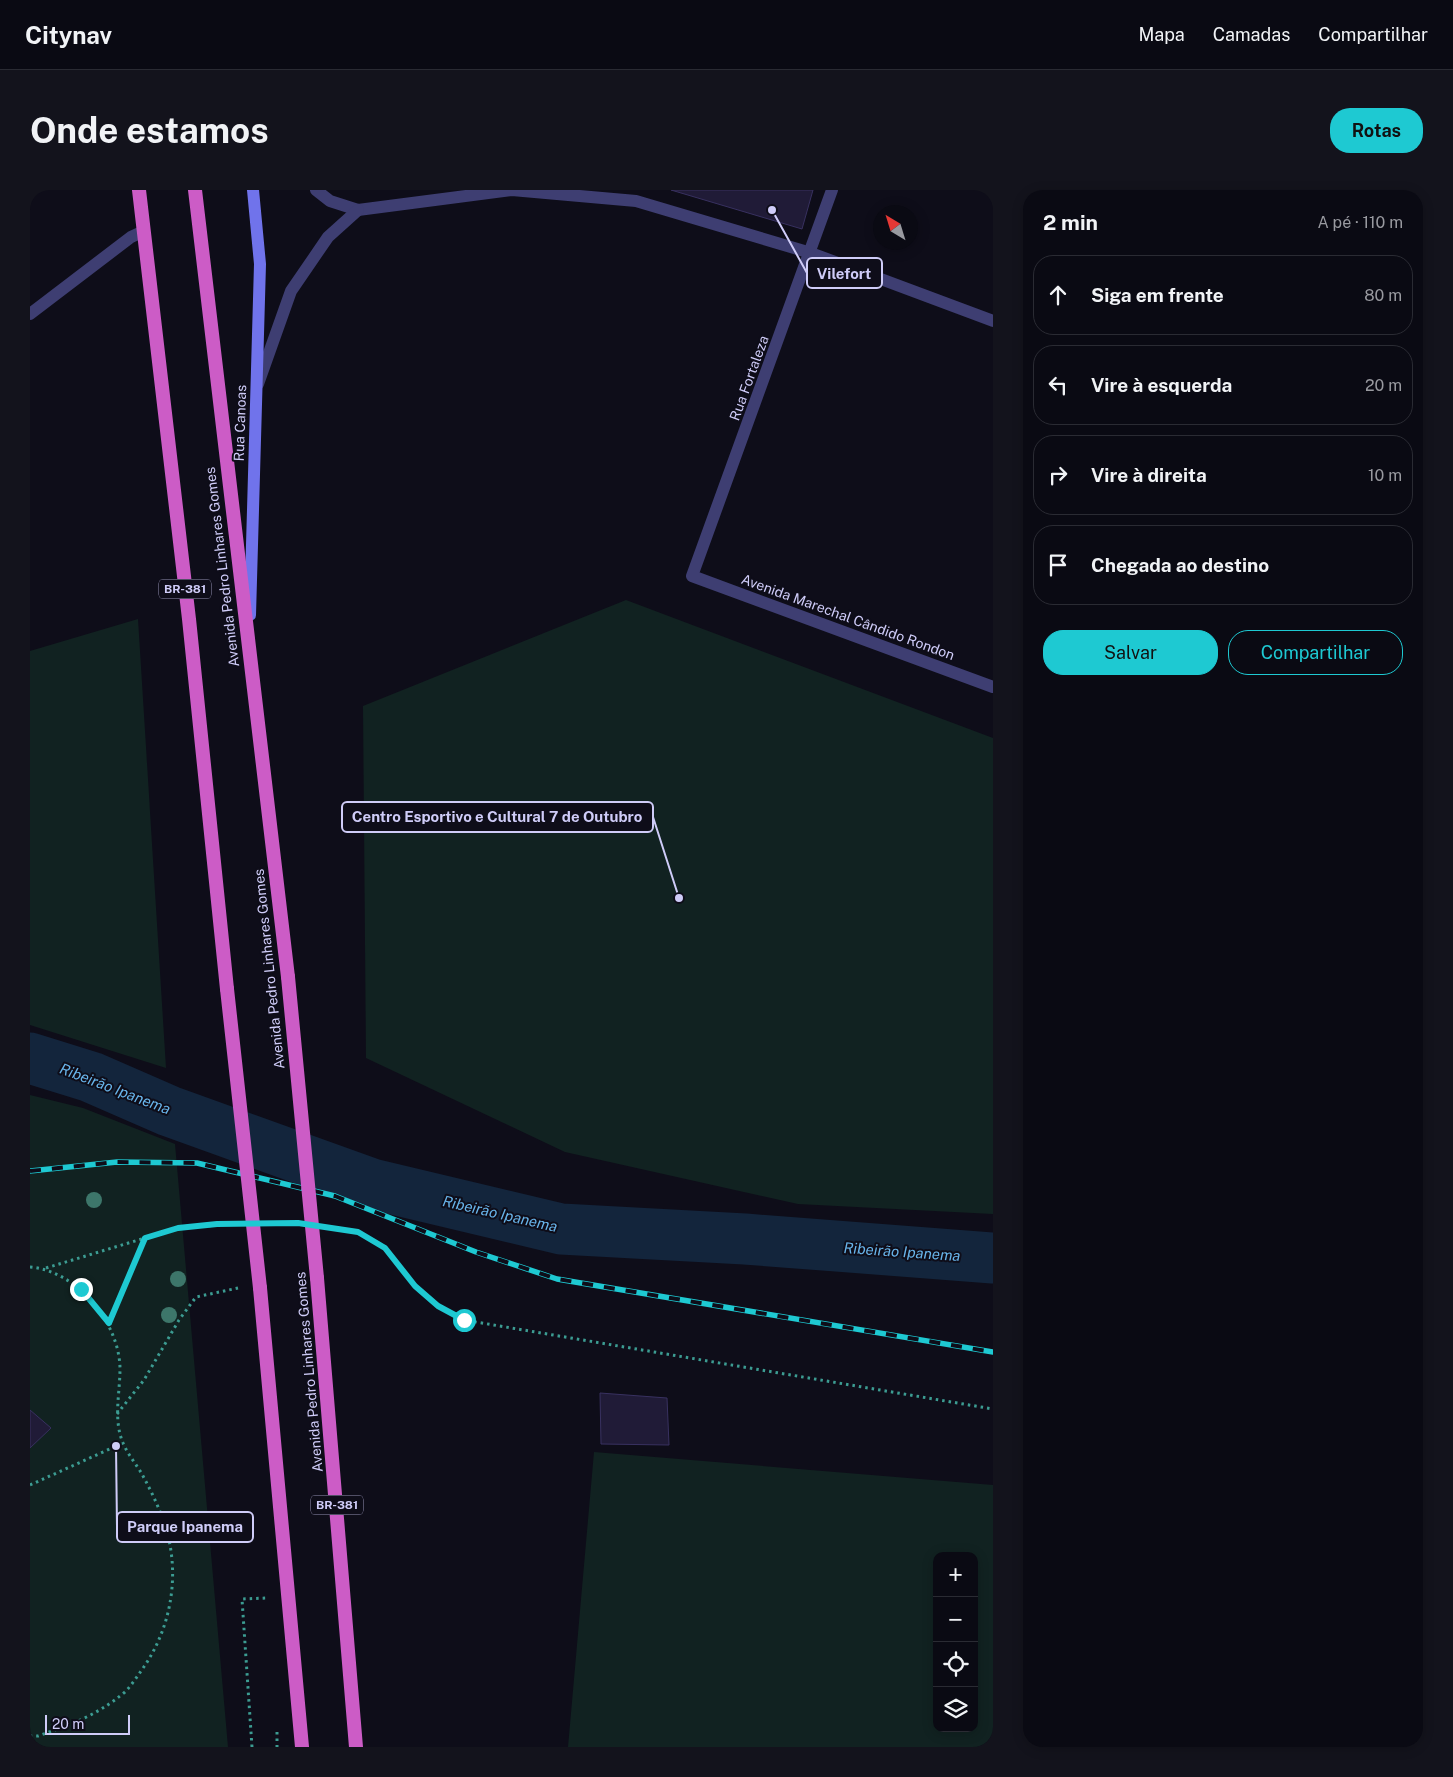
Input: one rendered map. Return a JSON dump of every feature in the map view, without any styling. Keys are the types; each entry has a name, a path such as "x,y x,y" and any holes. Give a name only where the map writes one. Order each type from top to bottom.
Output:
{"highway":[{"name":"BR-381","path":"139,190 187,600 260,1288 302,1743"},
{"name":"Avenida Pedro Linhares Gomes","path":"195,190 288,977 317,1278 356,1740"}],"main road":[{"path":"135,190 143,226"},
{"name":"Rua Canoas","path":"249,658 260,264 252,190"}],"street":[{"path":"316,190 330,201 358,210 512,190 636,201 811,253 993,321"},
{"name":"Rua Fortaleza","path":"692,576 811,253 832,190"},
{"path":"256,388 291,290 328,237 358,210"},
{"path":"30,314 143,226"},
{"name":"Avenida Marechal Cândido Rondon","path":"692,576 993,687"}],"path":[{"path":"271,1223 298,1223"},
{"path":"30,1267 46,1268 178,1228 235,1224"},
{"path":"324,1227 358,1232 385,1248 415,1286 438,1306 464,1320 993,1409"},
{"path":"109,1323 145,1238"},
{"path":"30,1736 38,1736 85,1720 126,1691 154,1654 170,1609 174,1563 163,1518 143,1476 123,1443 117,1414 120,1366 109,1323 81,1289 46,1268"},
{"path":"117,1414 144,1380 179,1320 196,1298 238,1288"},
{"path":"30,1485 123,1443"},
{"path":"252,1747 242,1599 266,1598"},
{"path":"277,1732 277,1747"}],"shaded area":[{"path":"626,600 993,738 993,1214 798,1204 565,1152 366,1058 363,706"},
{"path":"138,619 166,1068 30,1025 30,651"},
{"path":"30,1095 83,1108 175,1144 228,1747 30,1747"},
{"path":"594,1452 993,1485 993,1747 568,1747"}],"building":[{"path":"671,190 813,190 802,229"},
{"path":"600,1393 667,1398 669,1445 601,1444"},
{"path":"30,1410 51,1428 30,1448"}],"waterway":[{"name":"Ribeirão Ipanema","path":"30,1058 91,1077 169,1111 372,1184 561,1229 745,1239 993,1258"}],"railway":[{"path":"30,1171 117,1162 197,1163 335,1196 476,1252 557,1279 993,1352"}],"place":[{"name":"Vilefort","path":"772,210"},
{"name":"Centro Esportivo e Cultural 7 de Outubro","path":"679,898"},
{"name":"Parque Ipanema","path":"116,1446"}],"route":[{"path":"81,1289 109,1323 145,1238 178,1228 217,1224 298,1223 358,1232 385,1248 415,1286 438,1306 464,1320"}]}
